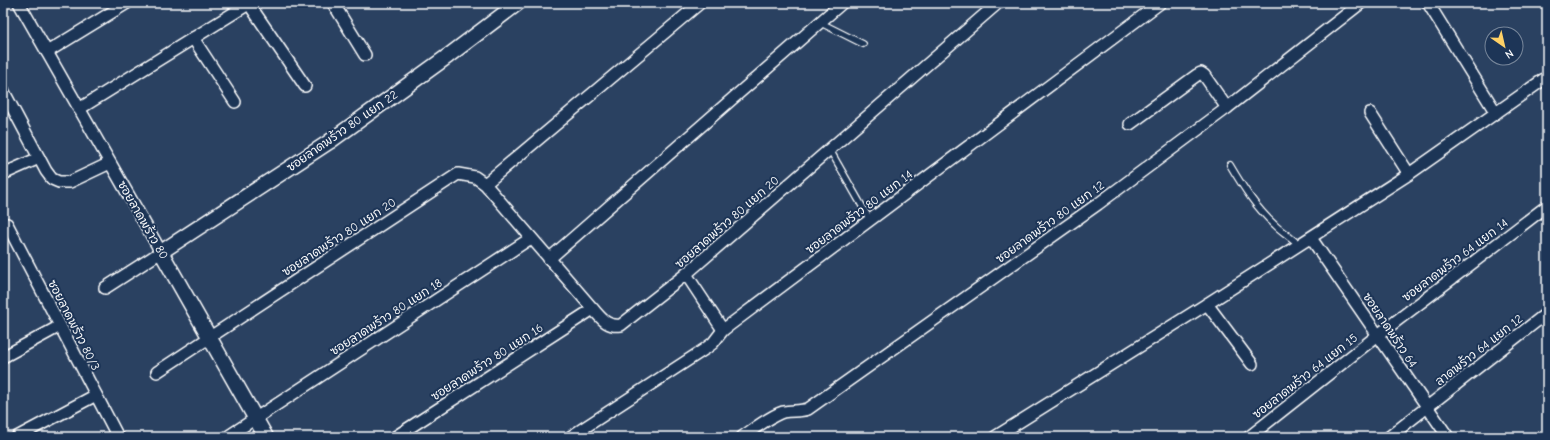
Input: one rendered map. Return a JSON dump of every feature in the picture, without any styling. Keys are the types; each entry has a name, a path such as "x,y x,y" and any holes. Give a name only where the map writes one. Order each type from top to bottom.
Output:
{"street":[{"name":"ซอยลาดพร้าว 80","path":"19,3 266,437"},
{"path":"47,52 127,3"},
{"path":"333,3 365,55"},
{"name":"ซอยลาดพร้าว 80 แยก 22","path":"161,252 329,142 448,56 518,3"},
{"path":"485,184 700,3"},
{"path":"549,259 842,3"},
{"name":"ซอยลาดพร้าว 80 แยก 20","path":"209,338 458,174 474,177 485,184 593,309 607,323 613,326 621,325 686,274 998,3"},
{"name":"ซอยลาดพร้าว 80 แยก 14","path":"570,437 714,343 723,330 1160,3"},
{"name":"ซอยลาดพร้าว 80 แยก 12","path":"742,437 777,414 785,412 800,412 808,409 1098,204 1227,108 1361,3"},
{"path":"1428,3 1496,113"},
{"path":"79,109 249,4 305,86"},
{"path":"193,38 235,102"},
{"path":"1130,124 1197,75 1201,74 1204,75 1227,108"},
{"path":"996,437 1311,238 1409,174 1547,77"},
{"path":"3,90 39,158 52,179 59,182 70,182 110,163"},
{"path":"1370,114 1409,174"},
{"path":"3,174 39,158"},
{"name":"ซอยลาดพร้าว 64 แยก 14","path":"1378,335 1547,206"},
{"name":"ซอยลาดพร้าว 80/3","path":"7,224 118,437"},
{"name":"ซอยลาดพร้าว 80 แยก 18","path":"227,437 532,238"},
{"name":"ซอยลาดพร้าว 64","path":"1311,238 1448,437"},
{"path":"105,288 161,252"},
{"path":"686,274 723,330"},
{"path":"1207,304 1252,364"},
{"name":"ซอยลาดพร้าว 80 แยก 16","path":"395,437 593,309"},
{"name":"ลาดพร้าว 64 แยก 12","path":"1389,437 1547,313"},
{"path":"3,357 60,326"},
{"name":"ซอยลาดพร้าว 64 แยก 15","path":"1248,437 1378,335"},
{"path":"157,372 209,338"},
{"path":"17,437 96,395"}],"lane":[{"path":"820,22 863,44"},
{"path":"830,150 870,220"},
{"path":"1230,165 1251,199 1276,226 1287,233 1299,245"}]}
